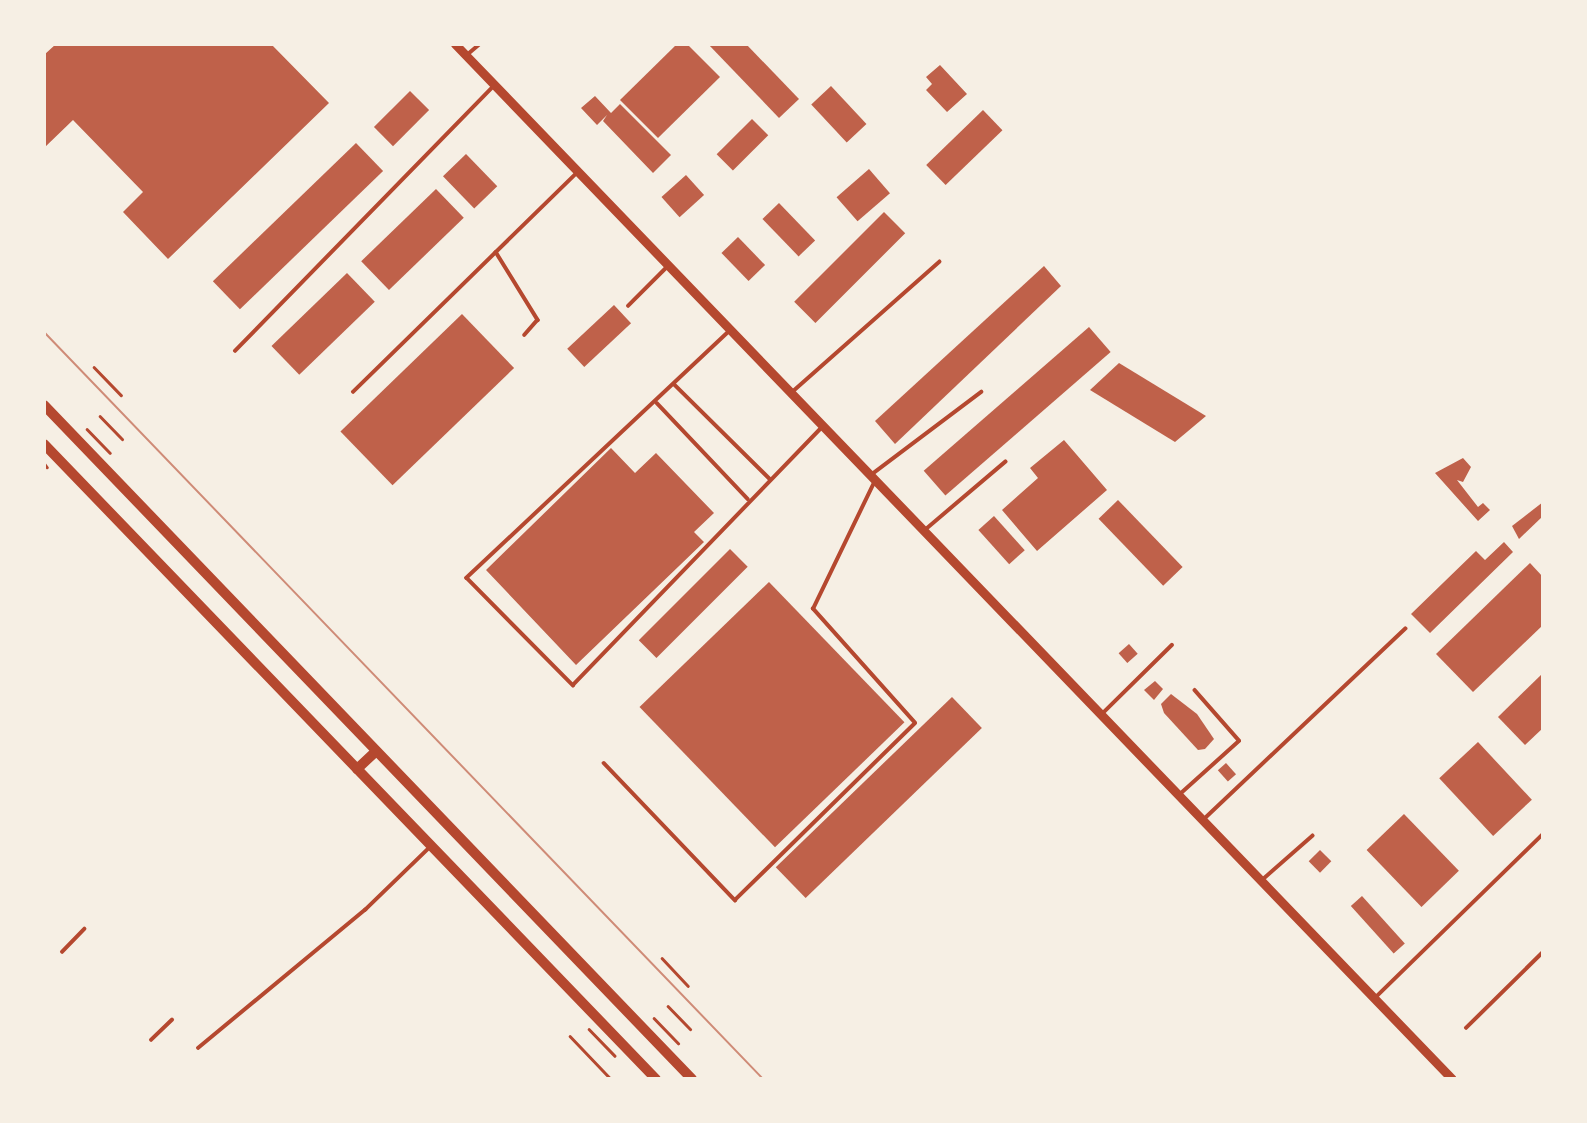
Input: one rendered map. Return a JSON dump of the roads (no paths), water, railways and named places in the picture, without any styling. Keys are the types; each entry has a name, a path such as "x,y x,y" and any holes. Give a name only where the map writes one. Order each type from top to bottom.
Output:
{"main road":[{"path":"44,405 692,1079"},
{"path":"44,444 656,1079"},
{"path":"357,769 376,751"}],"street":[{"path":"455,44 1452,1079"}],"lane":[{"path":"467,56 480,44"},
{"path":"235,351 495,84"},
{"path":"353,392 577,173"},
{"path":"496,252 538,320 525,335"},
{"path":"791,394 939,262"},
{"path":"628,306 668,266"},
{"path":"730,331 657,403 467,578 573,685 716,543 748,499 823,427"},
{"path":"674,384 769,478"},
{"path":"604,763 735,900 915,723 813,609 873,479 981,392"},
{"path":"657,403 748,499"},
{"path":"924,532 1005,463"},
{"path":"1202,820 1405,629"},
{"path":"1101,715 1172,645"},
{"path":"1178,795 1239,741 1195,691"},
{"path":"1374,999 1543,834"},
{"path":"1260,881 1312,836"},
{"path":"198,1048 365,910 433,845"},
{"path":"62,952 84,929"},
{"path":"1466,1028 1543,952"},
{"path":"151,1040 172,1020"}],"tram line":[{"path":"44,332 763,1079"}]}
